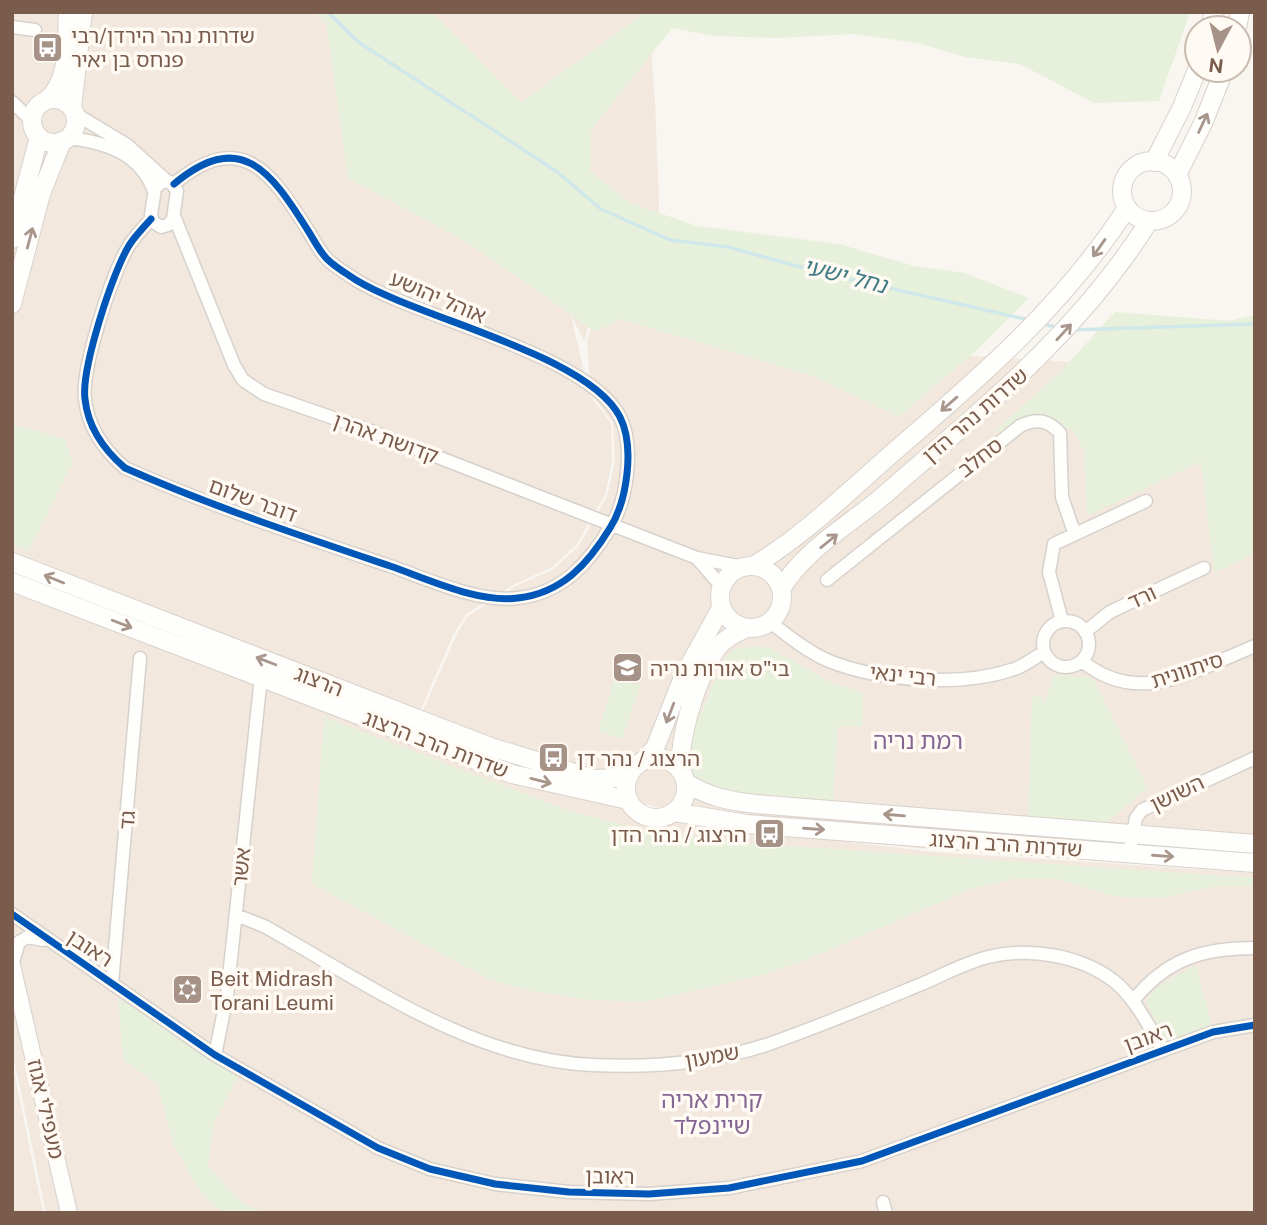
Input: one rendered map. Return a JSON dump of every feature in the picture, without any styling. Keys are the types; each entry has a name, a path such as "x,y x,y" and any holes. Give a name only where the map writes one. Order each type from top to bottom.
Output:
{"main road":[{"path":"12,239 39,116 56,90 64,70 68,12"},
{"path":"12,304 41,194 64,139 74,130 73,111 83,12"},
{"path":"1154,162 1191,84"},
{"path":"1177,175 1205,121 1219,84"},
{"path":"39,116 61,100 73,111"},
{"path":"39,116 50,142 64,139"},
{"path":"1154,162 1167,165 1177,175 1182,193 1175,211 1168,217 1149,221 1140,219 1127,208 1122,190 1128,175 1139,165 1154,162"},
{"name":"שדרות נהר הדן","path":"748,566 789,541 1001,359 1069,287 1127,208"},
{"name":"שדרות נהר הדן","path":"781,589 803,561 864,512 1029,368 1097,295 1149,221"},
{"name":"הרצוג","path":"12,562 488,746 594,779 615,778 637,766"},
{"path":"748,566 767,571 781,589 781,607 770,622 728,638 716,649 705,671 681,741 684,800 674,812 666,816 648,817 640,813 628,800 627,781 637,766 656,748 684,675 721,608 721,586 726,577 748,566"},
{"name":"שדרות הרב הרצוג","path":"12,582 512,774 628,800"},
{"path":"721,608 728,619 746,629"},
{"path":"637,766 653,758 668,761 683,777"},
{"name":"שדרות הרב הרצוג","path":"683,777 711,797 756,804 1255,844"},
{"name":"שדרות הרב הרצוג","path":"674,812 747,824 1255,863"}],"street":[{"path":"12,27 35,30"},
{"path":"12,102 39,116"},
{"path":"64,139 100,142 124,153 143,170 154,191 151,219 156,225 165,227 171,223 177,191 170,183 127,145 73,111"},
{"name":"אוהל יהושע","path":"154,191 160,183 170,183 211,160 226,157 262,167 287,197 326,258 357,281 406,304 537,357 593,387 609,400 621,419 628,445 622,494 612,524"},
{"name":"קדושת אהרן","path":"174,216 233,365 243,380 264,394 371,431 697,558 748,566"},
{"name":"דובר שלום","path":"151,219 129,245 110,288 87,376 85,400 97,436 104,451 125,468 289,532 421,577 491,597 516,599 531,596 568,580 577,574 612,524"},
{"name":"סחלב","path":"827,580 888,529 1031,421 1050,423 1060,433 1062,497 1074,532"},
{"path":"1062,621 1049,572 1049,556 1054,544 1074,532 1146,501"},
{"name":"קדושת אהרן","path":"697,558 721,586"},
{"name":"ורד","path":"1085,632 1110,612 1203,568"},
{"path":"1062,621 1076,623 1085,632 1089,644 1082,661 1062,667 1050,661 1044,652 1045,634 1062,621"},
{"name":"רבי ינאי","path":"770,622 827,660 890,676 947,680 985,677 1013,670 1044,652"},
{"name":"סיתוונית","path":"1082,661 1110,680 1153,685 1255,646"},
{"name":"גד","path":"112,983 140,657"},
{"name":"אשר","path":"215,1055 227,996 261,677"},
{"name":"השושן","path":"1129,854 1136,818 1142,810 1255,758"},
{"name":"ראובן","path":"12,914 47,941 215,1055 378,1148 430,1168 495,1184 556,1191 649,1194 729,1188 862,1161 1213,1032 1255,1025"},
{"name":"שמעון","path":"236,915 264,926 475,1040 528,1056 589,1065 641,1067 715,1058 816,1027 987,957 1025,952 1064,957 1115,982 1133,1002 1163,1050"},
{"name":"ראובן","path":"12,965 15,947 23,939 34,937 47,941"},
{"path":"1133,1002 1152,978 1195,955 1227,948 1255,948"},
{"name":"מעפילי אגוז","path":"12,965 69,1213"},
{"name":"מעפילי אגוז","path":"12,998 61,1213"}],"shaded area":[{"path":"12,12 648,12 655,101 661,254 600,289 584,341 571,315 589,394 611,423 612,462 605,495 577,544 552,567 515,584 466,614 454,633 415,723 12,568"},
{"path":"600,296 817,346 1133,366 1255,368 1255,871 934,850 747,828 644,804 417,724 457,634 468,616 516,586 554,569 579,546 607,496 615,462 613,423 591,393 587,342"},
{"name":"קרית אריה שיינפלד","path":"12,570 417,727 643,807 747,830 934,852 1255,873 1255,1213 46,1213 12,1049"},
{"path":"12,1062 43,1213 12,1213"}],"green space":[{"path":"312,12 432,12 521,102 646,12 1190,12 1183,14 1183,32 1159,101 1094,103 1020,64 965,57 918,43 854,34 775,38 715,36 672,28 591,130 590,171 630,203 697,226 839,244 914,266 965,273 1029,298 979,348 899,417 815,377 620,319 596,332 470,244 348,178 326,22"},
{"path":"1115,312 1230,321 1255,315 1255,554 1214,573 1201,462 1087,516 1084,451 1072,429 995,431 1058,374"},
{"path":"12,424 65,439 73,462 29,551 12,545"},
{"path":"755,646 770,648 831,682 863,692 862,726 838,726 833,801 710,789 696,780 689,771 693,731 725,658 735,649"},
{"path":"1054,675 1093,678 1148,788 1102,826 1028,816 1032,694 1045,701"},
{"path":"615,678 640,686 622,739 598,731"},
{"path":"324,717 570,811 654,832 746,843 1255,878 1255,886 1217,886 1162,898 1135,898 1113,896 1056,879 1013,879 971,889 806,960 762,975 645,1002 592,1000 531,991 490,980 312,884"},
{"path":"1196,965 1212,1026 1164,1041 1146,1000 1157,987"},
{"path":"118,997 241,1071 214,1123 208,1166 241,1202 263,1213 224,1213 203,1196 174,1146 157,1084 123,1060"}],"waterway":[{"name":"נחל ישעי","path":"328,12 357,41 465,112"},
{"name":"נחל ישעי","path":"469,114 556,171 601,209 670,240 728,247 819,272 1029,320"},
{"name":"נחל ישעי","path":"1043,324 1060,328"},
{"name":"נחל ישעי","path":"1071,330 1255,324"}],"cycle path":[{"path":"151,219 130,244 115,275 93,344 85,385 85,399 93,429 110,454 125,468 256,520 453,589 486,597 518,598 548,590 572,575 593,553 616,517 625,489 628,458 625,429 620,417 602,395 574,374 539,356 384,294 345,273 324,256 280,189 266,174 251,164 235,159 217,160 197,168 174,184"},
{"path":"12,914 215,1055 378,1148 430,1169 495,1184 569,1192 649,1194 729,1188 862,1161 1213,1032 1255,1025"}],"place":[{"name":"שדרות נהר הירדן/רבי פנחס בן יאיר","path":"48,47"},
{"name":"בי\"ס אורות נריה","path":"627,668"},
{"name":"הרצוג / נהר דן","path":"554,758"},
{"name":"הרצוג / נהר הדן","path":"770,834"},
{"name":"Beit Midrash Torani Leumi","path":"187,990"}],"district":[{"name":"רמת נריה","path":"918,740"},
{"name":"קרית אריה שיינפלד","path":"712,1112"}]}
